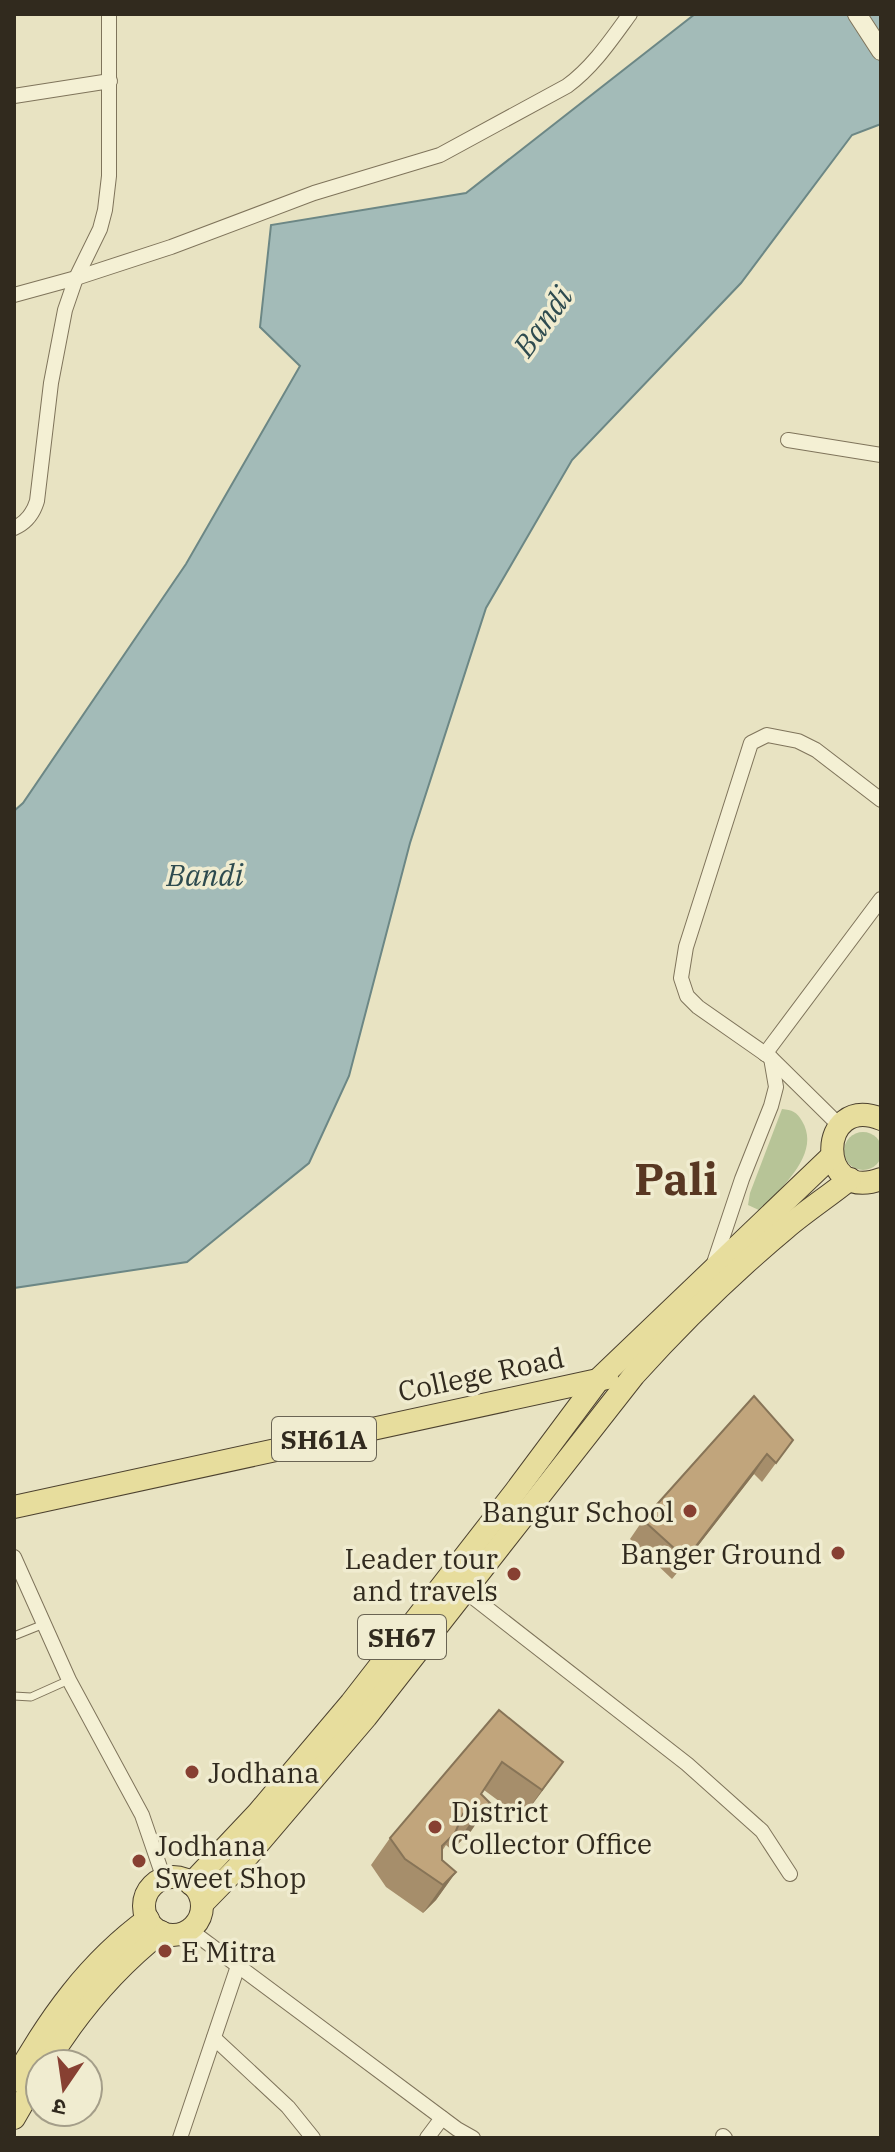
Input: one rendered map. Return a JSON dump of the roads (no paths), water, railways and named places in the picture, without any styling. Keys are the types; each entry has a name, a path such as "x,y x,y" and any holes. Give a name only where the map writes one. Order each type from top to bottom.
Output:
{"main road":[{"path":"881,1119 855,1116 840,1126 831,1145 835,1166 850,1179 870,1183 881,1179"},
{"name":"SH67","path":"191,1884 258,1813 351,1703 600,1378 832,1156"},
{"name":"SH67","path":"190,1930 201,1914 202,1904 240,1865 347,1740 634,1375 720,1288 787,1228 850,1179"},
{"name":"College Road","path":"14,1507 600,1378 634,1375"},
{"path":"190,1930 171,1935 154,1926 144,1910 149,1891 155,1883 164,1879 183,1879 201,1897 202,1904"},
{"path":"57,2048 84,2008 154,1926"},
{"path":"14,2081 55,2014 103,1955 124,1937 154,1926"}],"street":[{"path":"14,528 30,517 37,501 51,383 65,310 76,278 100,229 105,210 109,176 109,14"},
{"path":"14,295 171,247 314,193 440,155 580,77 630,14"},
{"path":"857,14 881,51"},
{"path":"14,96 110,81"},
{"path":"788,440 881,455"},
{"path":"840,1126 768,1056 687,996 681,978 686,947 751,743 767,735 798,741 816,750 881,800"},
{"path":"768,1056 881,899"},
{"path":"712,1270 776,1087 768,1056"},
{"path":"14,1557 69,1680 142,1815 164,1879"},
{"path":"465,1591 687,1764 762,1831 790,1874"},
{"path":"190,1930 442,2118 458,2134 473,2138"},
{"path":"180,2138 238,1966"},
{"path":"214,2038 280,2098 313,2138"},
{"path":"427,2138 442,2118"}],"lane":[{"path":"14,1636 44,1624"},
{"path":"14,1696 31,1697 69,1680"}],"water":[{"name":"Bandi","path":"695,14 881,14 881,124 852,135 741,283 572,460 486,608 410,843 349,1076 309,1163 187,1262 14,1288 14,811 23,803 186,564 300,366 260,327 271,225 466,193"}],"place":[{"name":"Bangur School","path":"690,1511"},
{"name":"Banger Ground","path":"838,1553"},
{"name":"Leader tour and travels","path":"514,1574"},
{"name":"Jodhana","path":"192,1772"},
{"name":"District Collector Office","path":"435,1827"},
{"name":"Jodhana Sweet Shop","path":"139,1861"},
{"name":"E Mitra","path":"165,1951"}],"district":[{"name":"Pali","path":"676,1178"}]}
